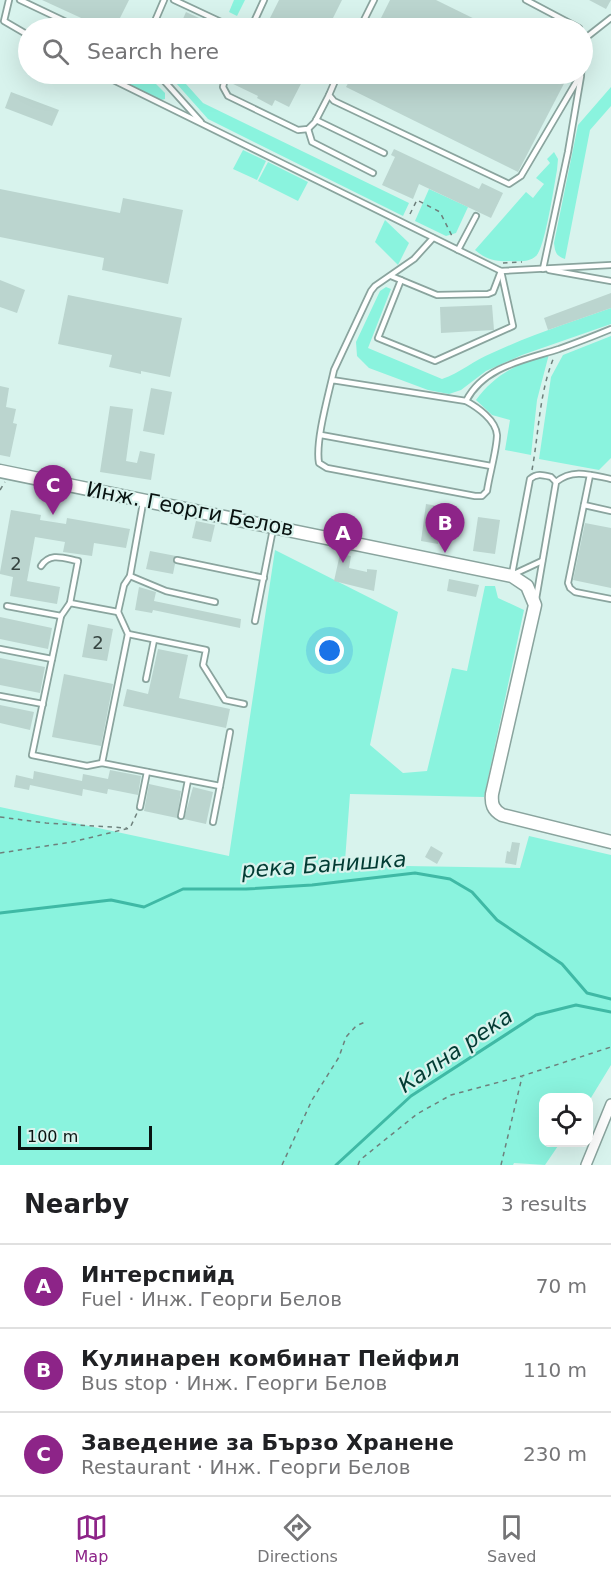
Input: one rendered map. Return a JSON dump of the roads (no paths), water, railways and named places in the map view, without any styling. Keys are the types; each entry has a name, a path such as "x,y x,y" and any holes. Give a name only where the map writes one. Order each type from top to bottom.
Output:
{"street":[{"name":"Инж. Георги Белов","path":"0,471 512,576"},
{"path":"512,576 527,586 535,605 492,794 492,804 502,815 611,842"},
{"path":"586,1165 610,1107"}],"lane":[{"path":"9,0 4,21 18,29"},
{"path":"20,0 58,18"},
{"path":"156,18 164,0"},
{"path":"174,0 213,18"},
{"path":"256,18 264,0"},
{"path":"365,18 374,0"},
{"path":"526,0 560,18"},
{"path":"593,32 611,18"},
{"path":"121,84 501,271 611,265"},
{"path":"167,84 202,124"},
{"path":"223,84 228,96 298,130 308,129 316,120 334,84"},
{"path":"329,95 334,100 509,184 521,176 575,84"},
{"path":"543,269 580,84"},
{"path":"316,120 384,153"},
{"path":"308,129 312,142 373,173"},
{"path":"458,250 476,216"},
{"path":"332,380 465,401 477,407 491,422 497,434 487,491 482,496 475,496 327,468 319,463 317,454 334,370 371,291 414,259 433,238"},
{"path":"543,269 589,279 611,281"},
{"path":"391,276 437,295 488,294 493,292 501,271"},
{"path":"402,280 378,338 435,361 513,326 501,271"},
{"path":"465,401 472,389 499,370 527,357 557,349 611,329"},
{"path":"321,435 491,466"},
{"path":"535,605 555,482 563,476 576,472 611,479"},
{"path":"512,576 530,479 540,474 551,477 555,482"},
{"path":"590,475 568,583 574,592 611,599"},
{"path":"102,763 128,634 118,612 124,585 130,576 143,500"},
{"path":"584,505 611,511"},
{"path":"255,621 274,526"},
{"path":"40,566 45,559 54,556 78,561 70,603 61,616 32,755 87,766 102,763 220,786"},
{"path":"177,560 264,578"},
{"path":"512,576 542,561"},
{"path":"130,576 166,591 215,602"},
{"path":"70,603 118,612"},
{"path":"7,606 61,616"},
{"path":"128,634 206,650 203,665 225,700 244,704"},
{"path":"146,679 154,640"},
{"path":"0,649 52,659"},
{"path":"0,696 43,704"},
{"path":"213,822 230,732"},
{"path":"140,807 147,772"},
{"path":"181,816 188,780"}],"waterway":[{"name":"река Банишка","path":"0,913 111,900 144,907 183,889 246,889 312,885 415,873 450,879 472,892 497,920 562,964 587,993 611,999"},
{"name":"Кална река","path":"336,1165 411,1096 536,1015 576,1005 611,1012"}],"place":[{"name":"Заведение за Бързо Хранене","path":"53,515"},
{"name":"Кулинарен комбинат Пейфил","path":"445,553"},
{"name":"Интерспийд","path":"343,563"}]}
